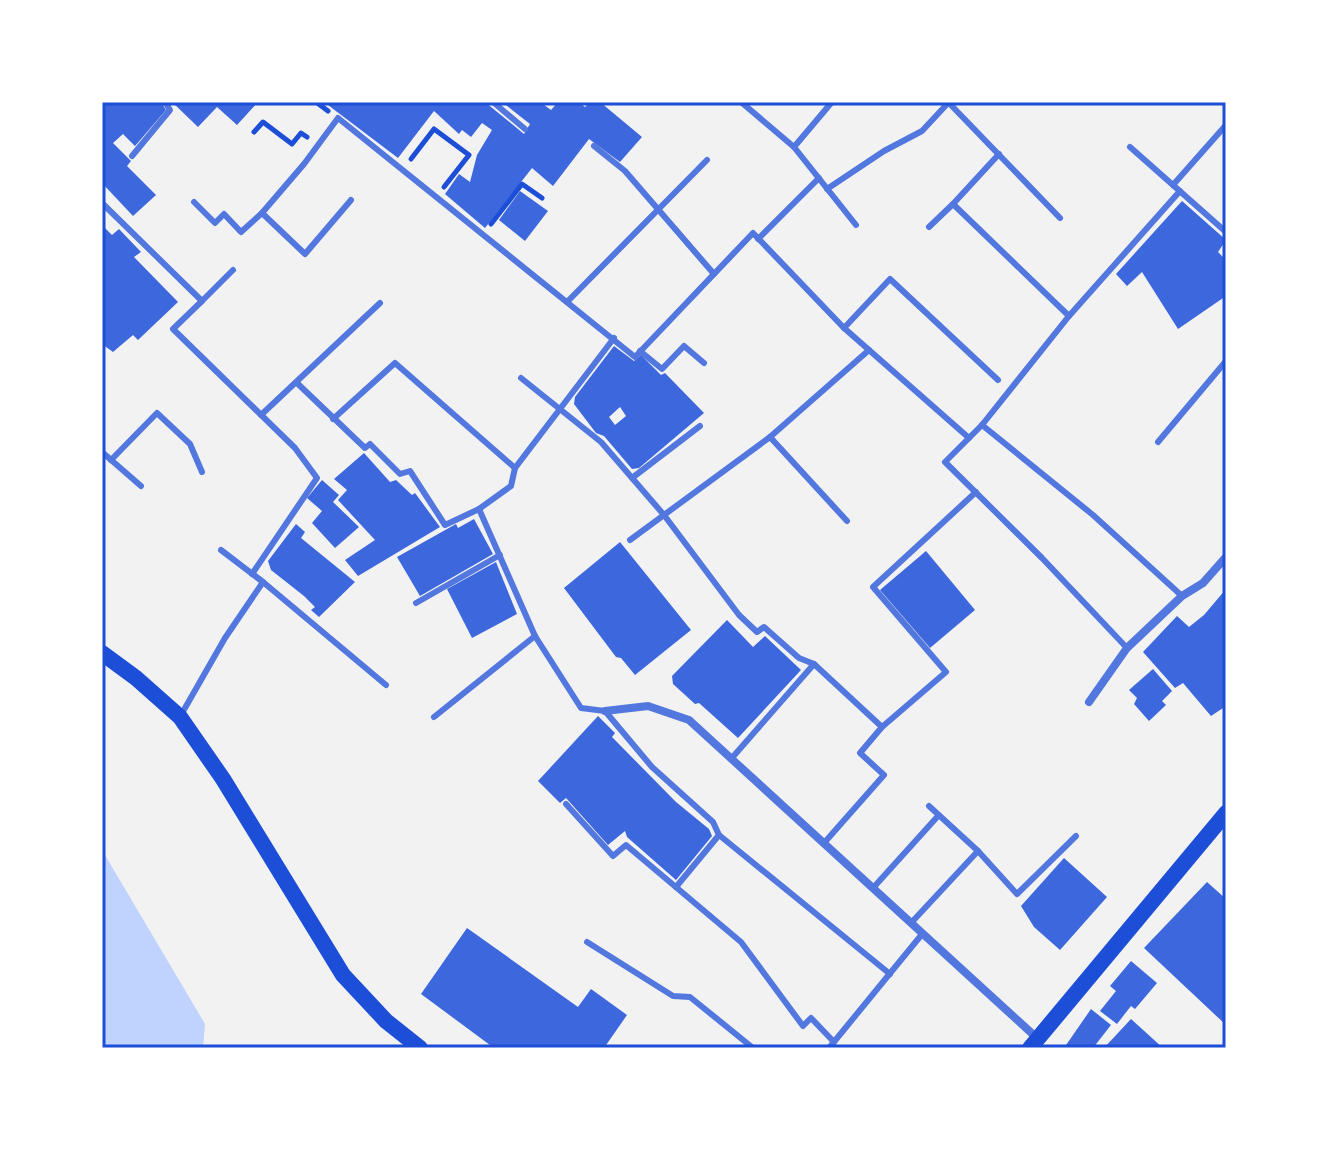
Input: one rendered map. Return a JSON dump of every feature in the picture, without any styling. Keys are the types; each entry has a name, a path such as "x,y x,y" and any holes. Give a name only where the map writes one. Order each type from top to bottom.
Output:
{"main road":[{"path":"102,653 180,717 223,779 343,975 386,1021 420,1048"},
{"path":"1034,1043 1226,813"}],"street":[{"path":"1089,702 1127,648 1182,596 1203,583 1226,557"},
{"path":"605,711 648,706 689,720 923,933 1034,1043"}],"lane":[{"path":"132,156 170,110 165,102"},
{"path":"493,102 525,129"},
{"path":"741,102 794,147 856,225"},
{"path":"794,147 832,102"},
{"path":"827,189 884,151 922,131 949,102 1060,218"},
{"path":"194,202 215,223 224,214 241,232 262,213 338,118 635,357 753,233 844,328 969,438"},
{"path":"1173,185 1226,125"},
{"path":"594,146 625,171 714,274"},
{"path":"1130,147 1226,232"},
{"path":"929,227 999,154"},
{"path":"568,301 707,160"},
{"path":"758,239 819,178"},
{"path":"1127,648 945,462 982,425 1069,316 1180,191"},
{"path":"262,213 305,254 351,200"},
{"path":"102,203 202,301"},
{"path":"953,204 1069,316"},
{"path":"233,270 173,329 295,448 317,478 252,574"},
{"path":"844,328 890,279 998,380"},
{"path":"261,415 380,303"},
{"path":"297,383 365,448 370,444 400,474 410,471 445,525 479,509 511,486 515,468 614,338"},
{"path":"640,351 662,369 684,346 704,363"},
{"path":"630,540 770,437 869,350"},
{"path":"1158,442 1226,361"},
{"path":"333,419 395,363 515,468"},
{"path":"521,378 601,442 664,515 739,615 757,632 764,627 799,658 814,664 882,727"},
{"path":"111,460 157,413 190,444 202,472"},
{"path":"982,425 1093,515 1182,596"},
{"path":"632,478 700,426"},
{"path":"770,437 847,521"},
{"path":"102,452 141,486"},
{"path":"824,843 884,775 860,753 882,727 946,672 873,587 976,492"},
{"path":"479,509 535,636 581,708 605,711 652,767 713,822 719,835 890,974"},
{"path":"221,550 386,685"},
{"path":"416,603 500,555"},
{"path":"180,717 225,638 263,582"},
{"path":"434,717 535,636"},
{"path":"731,759 814,664"},
{"path":"566,804 613,856 626,845 741,942 803,1026 811,1018 832,1045 923,933"},
{"path":"929,806 978,851 1017,894 1076,836"},
{"path":"873,888 938,816"},
{"path":"676,887 719,835"},
{"path":"911,923 978,851"},
{"path":"587,942 673,996 690,997 753,1048"}],"path":[{"path":"254,132 263,122 292,144 301,133 319,145"},
{"path":"403,170 434,129 469,155 436,196"},
{"path":"483,234 522,184 542,198"}],"water":[{"path":"102,850 205,1024 203,1048 102,1048"}],"building":[{"path":"102,102 161,102 166,110 135,146 123,134 113,143 131,161 127,166 156,195 133,216 102,183"},
{"path":"172,102 258,102 237,125 217,107 198,127"},
{"path":"324,102 485,102 524,134 530,124 502,102 540,102 551,110 558,102 578,102 585,107 590,102 600,102 642,137 620,162 589,139 553,186 532,168 485,228 445,194 459,174 470,182 477,155 492,130 482,123 471,137 462,130 459,134 434,111 398,158"},
{"path":"520,191 548,211 525,241 499,220"},
{"path":"1182,201 1226,240 1218,252 1226,260 1226,296 1178,329 1142,272 1127,286 1116,274"},
{"path":"102,225 112,235 119,229 141,252 134,257 178,302 138,340 133,335 113,352 102,344"},
{"path":"614,346 634,361 641,355 661,375 665,373 704,413 639,468 632,469 604,436 596,433 574,404 575,397","holes":["620,407 626,416 615,425 609,417"]},
{"path":"364,453 390,482 396,480 412,495 415,493 440,527 358,576 345,560 375,540 338,500 347,490 334,479"},
{"path":"322,480 339,495 333,502 359,527 335,548 312,523 322,511 307,498"},
{"path":"474,519 493,554 420,596 397,557 456,524 458,528"},
{"path":"296,524 305,532 301,538 355,582 319,617 311,610 315,607 304,596 271,570 268,561"},
{"path":"620,542 691,630 635,675 621,658 616,657 564,588"},
{"path":"926,551 975,610 930,648 880,590"},
{"path":"496,562 517,614 472,638 447,589"},
{"path":"1226,589 1226,658 1223,662 1226,666 1226,706 1211,716 1183,683 1175,688 1143,652 1177,616 1189,627"},
{"path":"727,620 753,647 765,636 801,670 738,738 673,684 672,676"},
{"path":"1153,669 1172,691 1162,701 1166,705 1149,721 1134,704 1137,698 1129,690"},
{"path":"598,716 615,733 612,737 676,802 709,829 712,836 676,880 627,837 625,831 608,845 566,798 560,803 538,781"},
{"path":"1064,858 1107,897 1060,950 1034,927 1021,906"},
{"path":"1207,882 1226,899 1226,1025 1144,948"},
{"path":"467,928 578,1007 591,989 627,1015 604,1048 494,1048 421,994"},
{"path":"1131,961 1157,983 1135,1009 1131,1006 1117,1024 1100,1011 1116,991 1110,986"},
{"path":"1091,1009 1111,1025 1093,1048 1064,1048"},
{"path":"1131,1019 1163,1048 1104,1048"}]}
